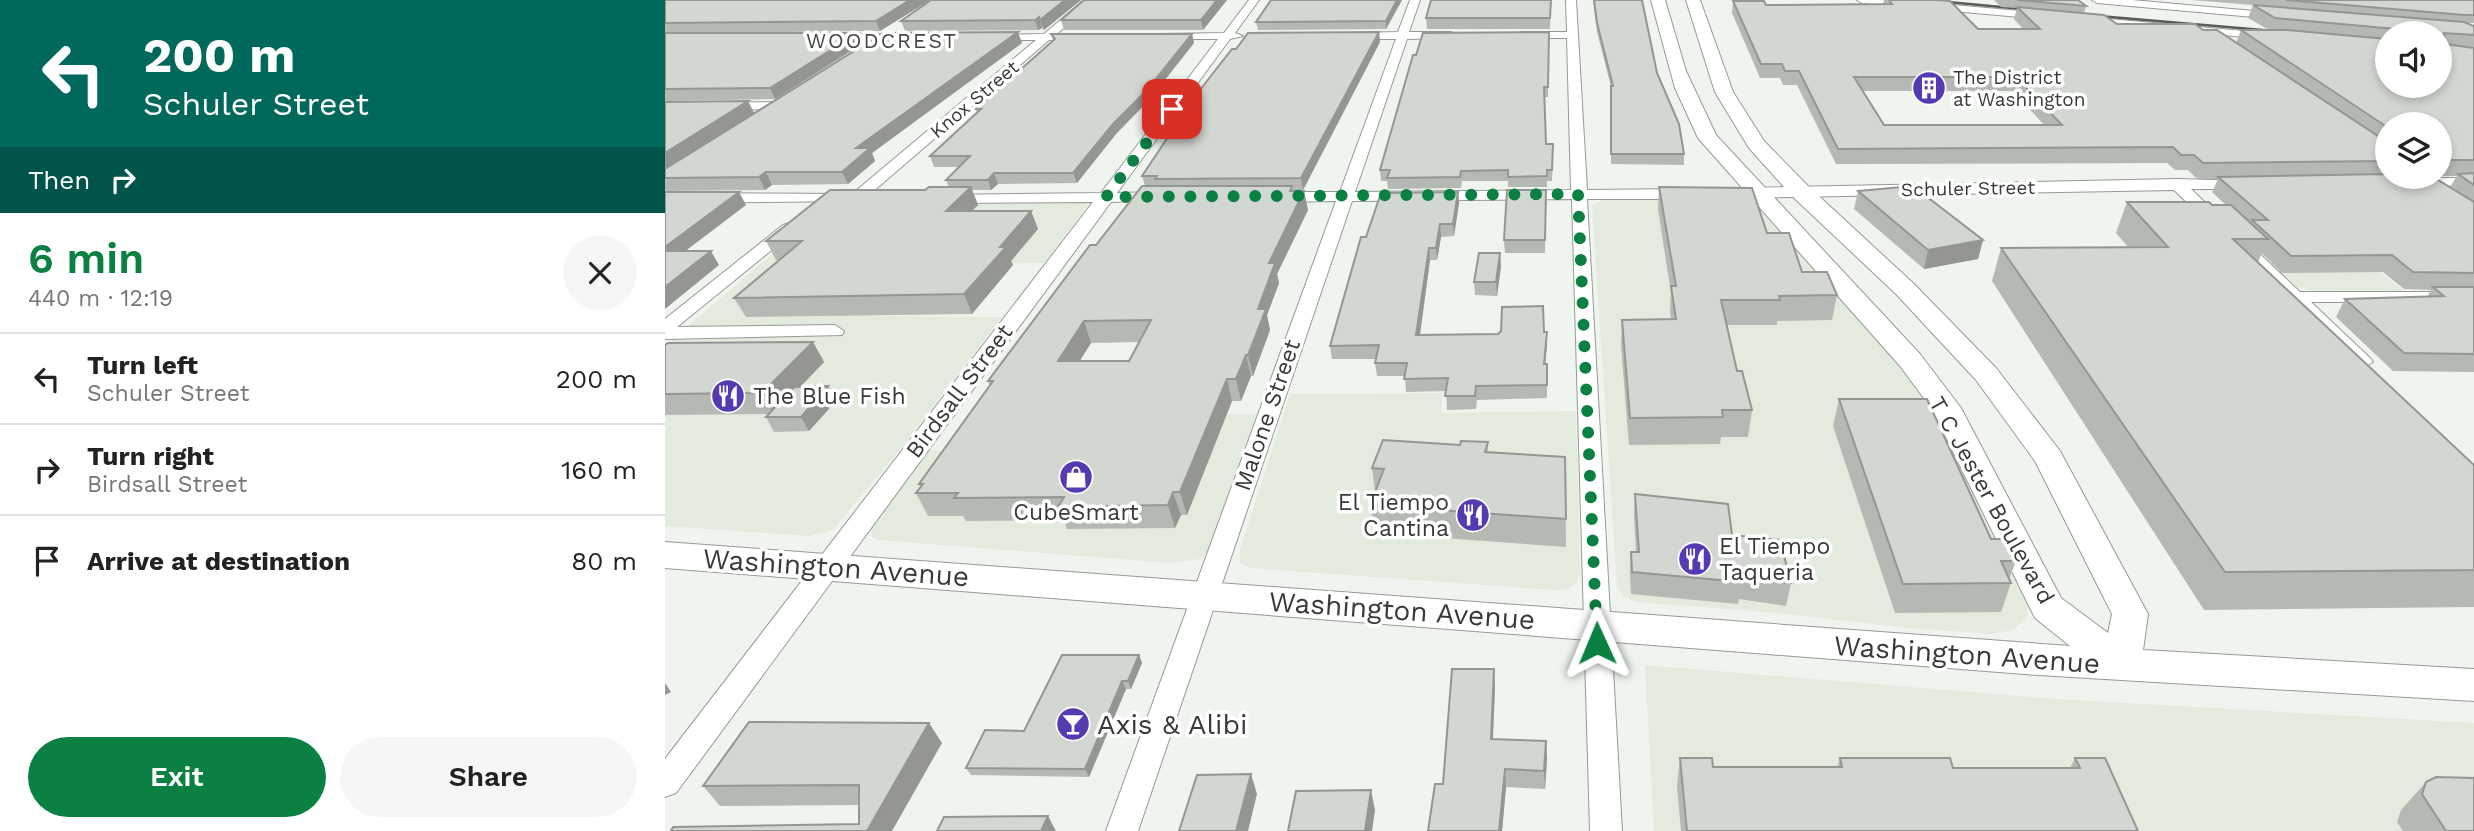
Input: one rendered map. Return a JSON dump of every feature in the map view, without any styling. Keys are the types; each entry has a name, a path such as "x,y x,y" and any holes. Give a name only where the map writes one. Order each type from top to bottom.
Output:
{"main road":[{"name":"T C Jester Boulevard","path":"1658,0 1684,29 1756,144 1800,191 1905,289 1986,374 2049,458 2130,614 2121,665 2048,608 1946,408 1910,360 1708,138 1695,117 1685,92 1684,29 1693,0"},
{"path":"1685,92 1724,92"},
{"path":"1910,360 1966,353"},
{"name":"Washington Avenue","path":"665,555 2121,665 2474,685"}],"street":[{"name":"Knox Street","path":"857,198 1090,0"},
{"name":"Birdsall Street","path":"665,783 1254,0"},
{"name":"Malone Street","path":"1122,831 1313,282 1347,197 1415,0"},
{"path":"1571,0 1606,831"},
{"path":"1862,0 2056,17"},
{"path":"2097,0 2293,17"},
{"path":"2070,18 2283,37"},
{"path":"861,53 901,26"},
{"path":"2205,30 2226,45"},
{"path":"1346,36 1468,35"},
{"path":"1507,35 1572,35"},
{"path":"1154,37 1244,36"},
{"path":"817,38 911,37"},
{"path":"979,37 1088,37"},
{"path":"665,107 786,102 756,121"},
{"path":"2452,181 2474,182"},
{"path":"2177,184 2375,373"},
{"name":"Schuler Street","path":"1727,193 2263,184"},
{"path":"2434,189 2444,196"},
{"path":"1261,197 1701,194"},
{"path":"925,198 1179,197"},
{"path":"665,198 884,198"},
{"path":"665,330 826,198"},
{"path":"2297,297 2474,297"},
{"path":"665,330 835,331"}],"shaded area":[{"path":"1729,199 1756,205 1795,244 1874,331 1927,399 1950,438 2027,600 2028,616 2013,630 1991,634 1907,628 1788,614 1635,602 1622,595 1617,587 1592,205 1602,200"},
{"path":"1083,201 1088,205 1044,263 922,264 871,316 1002,317 903,446 833,530 809,536 665,526 665,346 824,209 830,206"},
{"path":"2331,233 2404,291 2310,290 2297,287 2238,234"},
{"path":"1443,393 1441,413 1576,411 1580,575 1576,583 1568,589 1553,590 1250,568 1240,563 1240,550 1290,394"},
{"path":"1122,414 1261,414 1211,549 1200,559 1170,563 878,540 872,537 871,528 927,450 1097,456"},
{"path":"1645,665 2056,699 2474,723 2474,831 1654,831"}],"building":[{"path":"665,0 910,0 876,21 665,23"},
{"path":"931,0 1065,0 1040,20 1039,17 1035,20 901,21"},
{"path":"1084,0 1217,0 1201,20 1061,20"},
{"path":"1271,0 1397,0 1386,21 1256,22"},
{"path":"1431,0 1551,0 1550,18 1426,18"},
{"path":"1594,0 1642,0 1657,73 1679,124 1684,154 1611,154 1613,86"},
{"path":"1889,0 1950,1 1978,29 2040,29 2017,7 2104,15 2117,24 2195,24 2203,30 2217,30 2375,134 2375,161 2203,163 2194,155 2181,155 2173,147 1838,149 1799,71 1785,71 1782,64 1761,64 1733,1 1764,1 1766,5 1892,4","holes":["1854,77 2016,77 2062,125 1884,125"]},
{"path":"2017,0 2078,0 2086,6"},
{"path":"2286,0 2474,0 2474,15 2464,15"},
{"path":"2253,5 2452,21 2375,21 2375,27 2275,18"},
{"path":"2452,21 2474,26 2474,35 2452,34"},
{"path":"2241,30 2287,30 2375,38 2375,98 2452,98 2452,45 2474,48 2474,160 2452,160 2452,112 2375,112 2375,119"},
{"path":"1018,32 856,148 870,148 842,172 766,172 759,177 665,178 665,169 883,33"},
{"path":"1379,32 1301,178 1155,179 1157,176 1142,176 1178,122 1175,122 1232,49 1236,49 1248,33"},
{"path":"1549,32 1548,87 1544,87 1546,144 1553,144 1552,170 1547,170 1547,176 1508,177 1508,170 1461,171 1460,177 1387,178 1390,170 1380,170 1413,55 1416,55 1423,33"},
{"path":"665,33 858,33 770,88 665,89"},
{"path":"1051,34 1192,34 1147,90 1113,124 1073,173 994,173 988,180 946,180 970,156 930,156 981,109 976,109 1055,39"},
{"path":"748,101 665,153 665,102"},
{"path":"2474,173 2474,185 2458,174"},
{"path":"2375,174 2375,189 2452,189 2474,202 2474,273 2413,272 2392,255 2291,256 2252,220 2268,220 2218,177"},
{"path":"1142,186 1292,186 1290,191 1304,191 1269,263 1275,263 1258,309 1266,309 1248,355 1236,379 1227,379 1180,492 1173,492 1168,505 1058,507 1064,497 954,498 958,493 916,493 923,484 919,484 993,381 988,381 1090,245 1096,245","holes":["1151,320 1129,361 1058,361 1084,321"]},
{"path":"1913,186 1983,240 1928,250 1858,191"},
{"path":"929,187 971,187 946,211 1031,211 1000,247 1006,247 964,294 734,298 802,241 766,241 830,190 925,190"},
{"path":"1659,187 1752,188 1767,233 1789,233 1802,272 1827,272 1837,295 1779,296 1780,300 1721,300 1737,371 1742,371 1752,410 1722,410 1723,417 1630,418 1622,320 1676,319 1671,286 1676,286"},
{"path":"1507,190 1546,190 1545,240 1504,240"},
{"path":"665,192 739,192 665,247"},
{"path":"1458,192 1453,224 1440,224 1436,248 1429,248 1416,335 1498,334 1501,331 1502,307 1543,306 1544,332 1547,332 1544,364 1547,364 1547,385 1476,386 1475,396 1445,396 1448,378 1404,379 1407,363 1375,363 1379,345 1330,346 1361,237 1366,237 1381,193"},
{"path":"2127,202 2209,202 2212,205 2231,205 2268,239 2233,239 2474,465 2474,570 2225,572 2001,248 2168,247"},
{"path":"665,251 711,251 665,287"},
{"path":"1479,253 1500,253 1496,282 1474,282"},
{"path":"2433,287 2474,287 2474,354 2404,353 2345,299 2444,296"},
{"path":"813,342 762,393 665,394 665,345 668,343"},
{"path":"828,386 801,417 766,417 794,387"},
{"path":"1839,399 1927,399 1991,539 2005,539 2016,561 2001,561 2011,583 1903,584"},
{"path":"1383,440 1460,445 1461,441 1488,442 1485,452 1565,457 1566,519 1370,505 1384,469 1372,468"},
{"name":"El Tiempo Taqueria","path":"1635,494 1728,504 1732,535 1780,540 1791,583 1741,577 1741,582 1632,572 1631,552 1639,552"},
{"name":"Axis & Alibi","path":"1062,655 1139,655 1128,681 1122,681 1085,769 966,768 985,730 1024,731"},
{"path":"1452,669 1494,669 1491,739 1546,741 1544,771 1505,769 1499,831 1428,831 1435,784 1443,784"},
{"path":"749,722 929,723 867,831 671,831 673,827 859,824 859,785 703,786"},
{"path":"1680,758 1712,758 1713,767 1842,767 1840,758 1950,758 1953,768 2080,768 2075,758 2105,758 2138,831 1687,831"},
{"path":"1251,774 1236,831 1179,831 1197,775"},
{"path":"2436,777 2474,778 2474,831 2446,831 2422,794 2426,782"},
{"path":"1371,790 1365,831 1288,831 1296,791"},
{"path":"1048,816 1041,831 937,831 944,817"}],"railway":[{"path":"1926,0 2034,10"},
{"path":"2087,15 2286,32"}],"place":[{"name":"The District at Washington","path":"1929,88"},
{"name":"The Blue Fish","path":"728,396"},
{"name":"CubeSmart","path":"1076,477"},
{"name":"El Tiempo Cantina","path":"1473,515"},
{"name":"El Tiempo Taqueria","path":"1695,559"},
{"name":"Axis & Alibi","path":"1073,724"}],"district":[{"name":"WOODCREST","path":"882,41"}],"route":[{"path":"1172,109 1106,197 1578,194 1597,643"}]}
